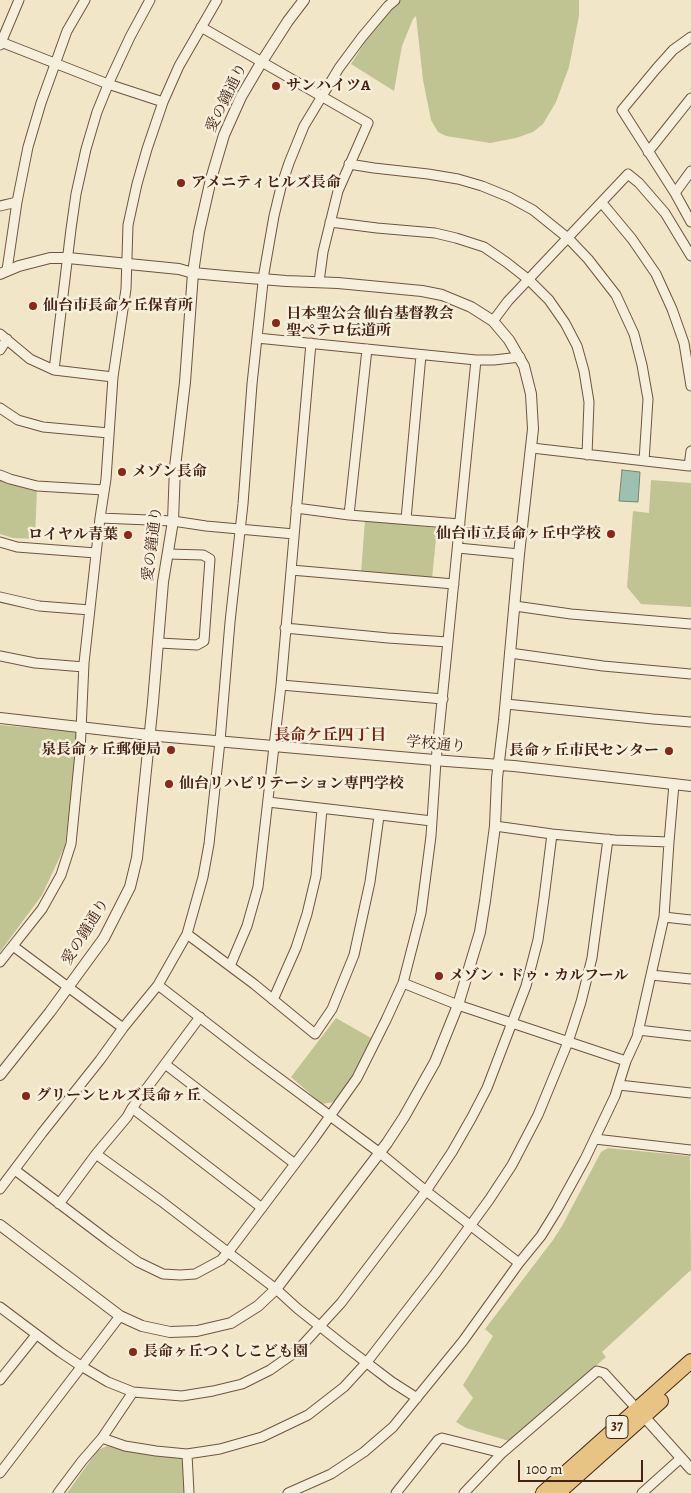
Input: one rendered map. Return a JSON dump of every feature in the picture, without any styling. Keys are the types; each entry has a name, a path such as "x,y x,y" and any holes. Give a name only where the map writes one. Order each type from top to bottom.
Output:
{"main road":[{"name":"37","path":"558,1493 691,1361"},
{"name":"37","path":"543,1493 640,1413 691,1374"}],"street":[{"path":"19,0 1,43 108,84 163,102"},
{"path":"4,272 28,147 41,103 67,31 85,0"},
{"path":"54,370 76,194 86,148 108,84 150,0"},
{"path":"0,962 42,909 61,876 71,844 82,727 84,667 104,490 113,377 126,289 128,225 146,149 163,102 179,66 217,0"},
{"name":"愛の鐘通り","path":"0,1075 69,987 104,938 130,887 137,858 163,582 173,521 175,467 185,382 193,273 199,232 211,179 224,135 241,97 262,61 304,0"},
{"path":"0,1189 158,985 187,934 203,877 209,844 266,253 281,187 304,126 339,68 362,37 395,0"},
{"path":"201,26 368,123 338,191 323,252 320,282"},
{"path":"691,37 673,50 622,110 675,193 691,222"},
{"path":"648,152 691,98"},
{"path":"349,164 428,174 458,179 482,186 509,196 533,210 568,238 588,259 616,295 634,334 648,398 644,460"},
{"path":"675,193 691,171"},
{"path":"493,321 508,301 628,174 639,183 665,213 691,256"},
{"path":"0,206 17,202"},
{"path":"602,203 632,239 656,274 672,309 684,343 691,386"},
{"path":"330,222 435,233 456,238 484,248 529,280 549,300 565,323 577,346 584,371 589,402 587,455"},
{"path":"0,1225 120,1316 142,1326 170,1332 197,1331 231,1323 258,1306 276,1289 380,1153 404,1117 435,1062 458,1005 480,932 495,826 519,554 533,429 532,394 524,366 509,340 493,321 471,307 442,295 422,291 193,273 180,269 68,258 50,258 18,266 4,272"},
{"path":"0,350 4,337 30,359 54,370 113,377"},
{"path":"257,338 476,360 520,358"},
{"path":"230,966 247,926 258,887 281,685 311,344"},
{"path":"350,515 367,349"},
{"path":"406,519 422,355"},
{"path":"15,1170 138,1262 163,1274 195,1274 221,1260 228,1253 250,1226 357,1078 402,983 421,913 432,821 436,760 476,360"},
{"path":"0,408 18,420 43,427 108,433"},
{"path":"532,448 689,466 691,451"},
{"path":"0,475 37,486 104,490"},
{"path":"296,508 350,515 460,524"},
{"path":"100,518 173,521 294,534"},
{"path":"0,542 17,547 96,553"},
{"path":"458,548 519,554"},
{"path":"158,643 197,646 204,641 210,560 203,555 168,554"},
{"path":"291,570 454,584"},
{"path":"0,597 39,606 90,610"},
{"path":"515,606 571,614 691,624"},
{"path":"285,628 448,642"},
{"path":"510,653 603,666 691,674"},
{"path":"0,656 35,663 84,667"},
{"path":"281,685 443,699"},
{"path":"506,704 691,722"},
{"name":"学校通り","path":"0,718 150,735 499,765 691,786"},
{"path":"288,1493 331,1474 364,1452 393,1427 463,1341 519,1263 541,1236 557,1210 604,1121 637,1037 664,918 674,784"},
{"path":"268,802 432,821"},
{"path":"273,1000 296,948 307,914 316,876 322,809"},
{"path":"187,934 315,1034 332,1009 354,955 370,882 379,816"},
{"path":"495,826 552,834 669,842"},
{"path":"0,1307 81,1366 108,1382 133,1392 182,1396 242,1384 270,1370 297,1352 321,1327 426,1191 452,1152 487,1088 526,986 538,940 552,834"},
{"path":"102,1438 125,1446 187,1454 220,1449 262,1437 308,1415 344,1388 367,1362 471,1225 526,1141 568,1042 581,1002 592,958 608,839"},
{"path":"664,918 691,920"},
{"path":"13,946 123,1028"},
{"path":"651,975 691,979"},
{"path":"402,983 458,1005 626,1061"},
{"path":"158,985 380,1153 519,1263"},
{"path":"59,1204 96,1154 127,1117 200,1017"},
{"path":"638,1030 691,1036"},
{"path":"165,1064 295,1164"},
{"path":"619,1085 691,1093"},
{"path":"132,1108 262,1208"},
{"path":"595,1139 691,1150"},
{"path":"96,1154 276,1289 298,1309 392,1382 417,1398"},
{"path":"0,1473 120,1316"},
{"path":"0,1380 36,1335"},
{"path":"464,1493 502,1452 596,1371 604,1373 691,1469"},
{"path":"58,1493 102,1438 133,1392"},
{"path":"396,1493 438,1440 442,1438 502,1452"},
{"path":"187,1454 189,1493"},
{"path":"642,1493 681,1458"}],"shaded area":[{"path":"401,0 579,0 579,16 569,67 556,102 543,124 533,132 516,138 490,143 446,136 438,132 431,120 423,80 416,16 402,46 394,91 351,64 374,28 391,8"},
{"path":"622,470 640,472 638,502 619,501"},
{"path":"0,478 37,489 35,539 13,538 0,534"},
{"path":"651,480 691,483 691,607 641,604 627,587 633,511 649,513"},
{"path":"365,520 437,528 432,579 361,573"},
{"path":"0,725 76,732 78,737 65,846 42,895 0,952"},
{"path":"336,1018 371,1038 354,1073 334,1102 322,1104 291,1077"},
{"path":"608,1148 690,1156 691,1270 602,1352 606,1357 509,1441 466,1428 456,1422 473,1398 463,1385 493,1336 485,1329 553,1240 601,1152"},
{"path":"107,1446 184,1457 187,1493 67,1493 98,1450"}],"place":[{"name":"サンハイツA","path":"276,86"},
{"name":"アメニティヒルズ長命","path":"181,183"},
{"name":"仙台市長命ケ丘保育所","path":"33,306"},
{"name":"日本聖公会 仙台基督教会 聖ペテロ伝道所","path":"276,323"},
{"name":"メゾン長命","path":"122,472"},
{"name":"仙台市立長命ヶ丘中学校","path":"611,534"},
{"name":"ロイヤル青葉","path":"128,535"},
{"name":"泉長命ヶ丘郵便局","path":"171,750"},
{"name":"長命ヶ丘市民センター","path":"669,751"},
{"name":"仙台リハビリテーション専門学校","path":"169,784"},
{"name":"メゾン・ドゥ・カルフール","path":"439,976"},
{"name":"グリーンヒルズ長命ヶ丘","path":"26,1096"},
{"name":"長命ヶ丘つくしこども園","path":"133,1352"}],"district":[{"name":"長命ケ丘四丁目","path":"330,736"}]}
